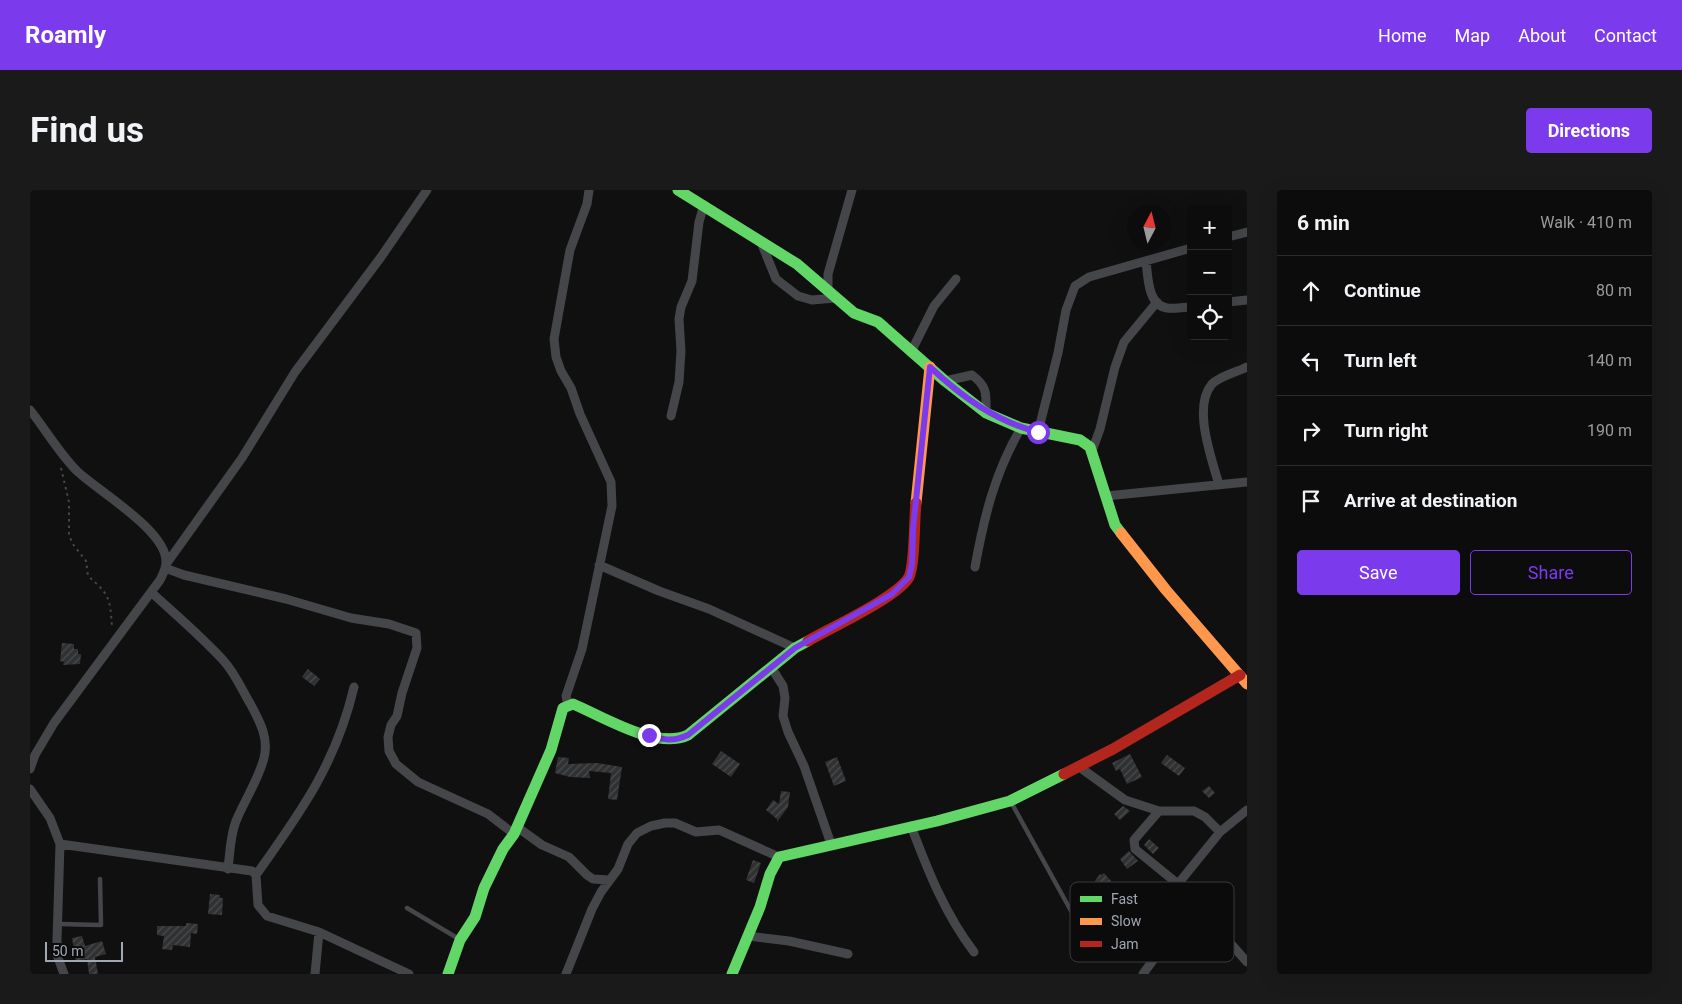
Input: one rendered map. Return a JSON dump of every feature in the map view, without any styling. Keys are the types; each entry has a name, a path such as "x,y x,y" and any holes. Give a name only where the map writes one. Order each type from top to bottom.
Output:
{"street":[{"path":"30,769 35,755 54,723 151,592 166,566 242,458 295,372 381,257 427,190"},
{"path":"568,705 566,696 582,649 610,524 612,506 611,482 580,414 571,388 561,371 556,357 554,339 570,250 587,204 588,190"},
{"path":"566,974 592,909 609,880 618,869 628,844 638,833 651,826 676,823 696,832 719,830 779,858 911,826 1010,801 1114,749 1243,679 1166,590 1115,525 1090,447 1080,440 1021,428 986,413 945,381 878,322 854,313 796,264 760,239 678,190"},
{"path":"831,294 828,274 852,190"},
{"path":"671,416 679,382 682,351 679,319 681,307 692,280 699,222 704,205"},
{"path":"1232,236 1247,232"},
{"path":"760,239 776,278 798,296 812,300 831,294"},
{"path":"1038,432 1058,353 1066,310 1075,286 1089,277 1187,249"},
{"path":"1146,260 1151,295 1157,302 1166,308 1187,307"},
{"path":"912,350 934,306 956,279"},
{"path":"1232,302 1247,300"},
{"path":"1092,451 1100,429 1115,367 1124,342 1157,302"},
{"path":"448,974 460,940 475,917 484,888 503,849 516,831 552,750 561,713 568,705 574,704 649,735 665,740 676,740 688,735 795,648 892,594 909,577 930,367"},
{"path":"1219,485 1203,419 1206,393 1214,383 1247,367"},
{"path":"945,381 972,375 983,383 986,392 986,413"},
{"path":"30,410 50,435 61,453 78,472 106,493 149,531 163,548 166,566"},
{"path":"974,567 994,482 1006,453 1021,428"},
{"path":"1106,496 1247,482"},
{"path":"600,565 660,591 709,609 795,648"},
{"path":"166,566 184,575 286,599 351,618 389,624 416,633 417,648 402,693 397,716 391,724 388,737 389,751 396,764 418,782 488,814 542,845 569,857 587,875 594,879 609,880"},
{"path":"151,592 223,661 238,682 260,721 264,732 266,742 265,756 260,774 236,820 231,837 228,869"},
{"path":"772,667 782,686 785,698 783,716 788,732 804,766 831,844"},
{"path":"354,687 346,722 317,784 293,824 256,875 258,905 267,916 319,932 409,974"},
{"path":"1078,766 1125,800 1160,811 1194,811 1204,817 1220,832"},
{"path":"30,789 50,818 60,844 57,880 59,924 57,955 64,974"},
{"path":"1180,882 1220,832 1247,810"},
{"path":"1160,811 1134,840 1133,844 1135,849 1176,882"},
{"path":"911,826 942,902 960,934 974,952"},
{"path":"60,844 228,869 247,869 256,875"},
{"path":"732,974 770,874 779,858"},
{"path":"315,974 319,932"},
{"path":"748,936 789,941 848,954"},
{"path":"1234,948 1247,962"},
{"path":"1143,974 1152,962"}],"lane":[{"path":"1010,801 1070,912"},
{"path":"59,924 101,925 100,879"},
{"path":"407,908 460,940"}],"path":[{"path":"61,453 61,468 69,502 69,534 72,543 86,561 88,576 106,592 116,639"}],"building":[{"path":"62,643 74,644 74,649 78,649 78,654 81,654 80,664 63,665 64,662 60,661"},
{"path":"308,669 320,679 314,686 302,677"},
{"path":"721,751 740,764 731,777 712,764"},
{"path":"1130,754 1142,777 1127,784 1120,769 1116,771 1112,763"},
{"path":"1167,755 1185,768 1179,776 1161,763"},
{"path":"558,757 569,758 568,764 597,763 622,767 617,800 608,799 611,773 589,771 590,778 570,777 555,773"},
{"path":"837,757 846,781 834,786 825,762"},
{"path":"1209,786 1215,793 1209,798 1202,791"},
{"path":"781,791 790,792 788,807 777,822 777,819 766,810 773,800 779,804"},
{"path":"1123,806 1130,811 1120,820 1114,814"},
{"path":"1149,839 1159,848 1153,854 1144,845"},
{"path":"1129,851 1138,861 1127,869 1120,859"},
{"path":"753,860 761,863 754,883 746,880"},
{"path":"1104,873 1111,881 1096,882"},
{"path":"210,894 220,895 220,898 223,898 222,915 208,914"},
{"path":"186,923 198,924 197,934 191,933 190,947 173,945 172,950 162,949 164,936 157,935 157,926 186,926"},
{"path":"82,936 85,946 102,941 106,954 95,957 98,974 89,974 87,959 76,962 72,938"}],"traffic: fast":[{"path":"678,190 797,264 854,313 878,322 945,381 986,413 1021,428 1080,440 1090,447 1115,525 1121,533"},
{"path":"448,974 460,940 475,917 484,888 503,849 514,834 551,750 563,708 573,704 630,730 646,735 675,739 688,735 795,648 808,641"},
{"path":"732,974 760,907 770,874 779,857 937,821 1010,801 1064,774"}],"traffic: slow":[{"path":"916,503 930,367"},
{"path":"1121,533 1166,590 1247,684"}],"traffic: jam":[{"path":"808,641 878,603 892,594 909,577 913,553 916,503"},
{"path":"1064,774 1113,749 1240,675"}],"route":[{"path":"649,735 665,740 676,740 688,735 795,648 903,586 909,577 912,564 918,470 930,367 986,413 1021,428 1038,432"}]}
